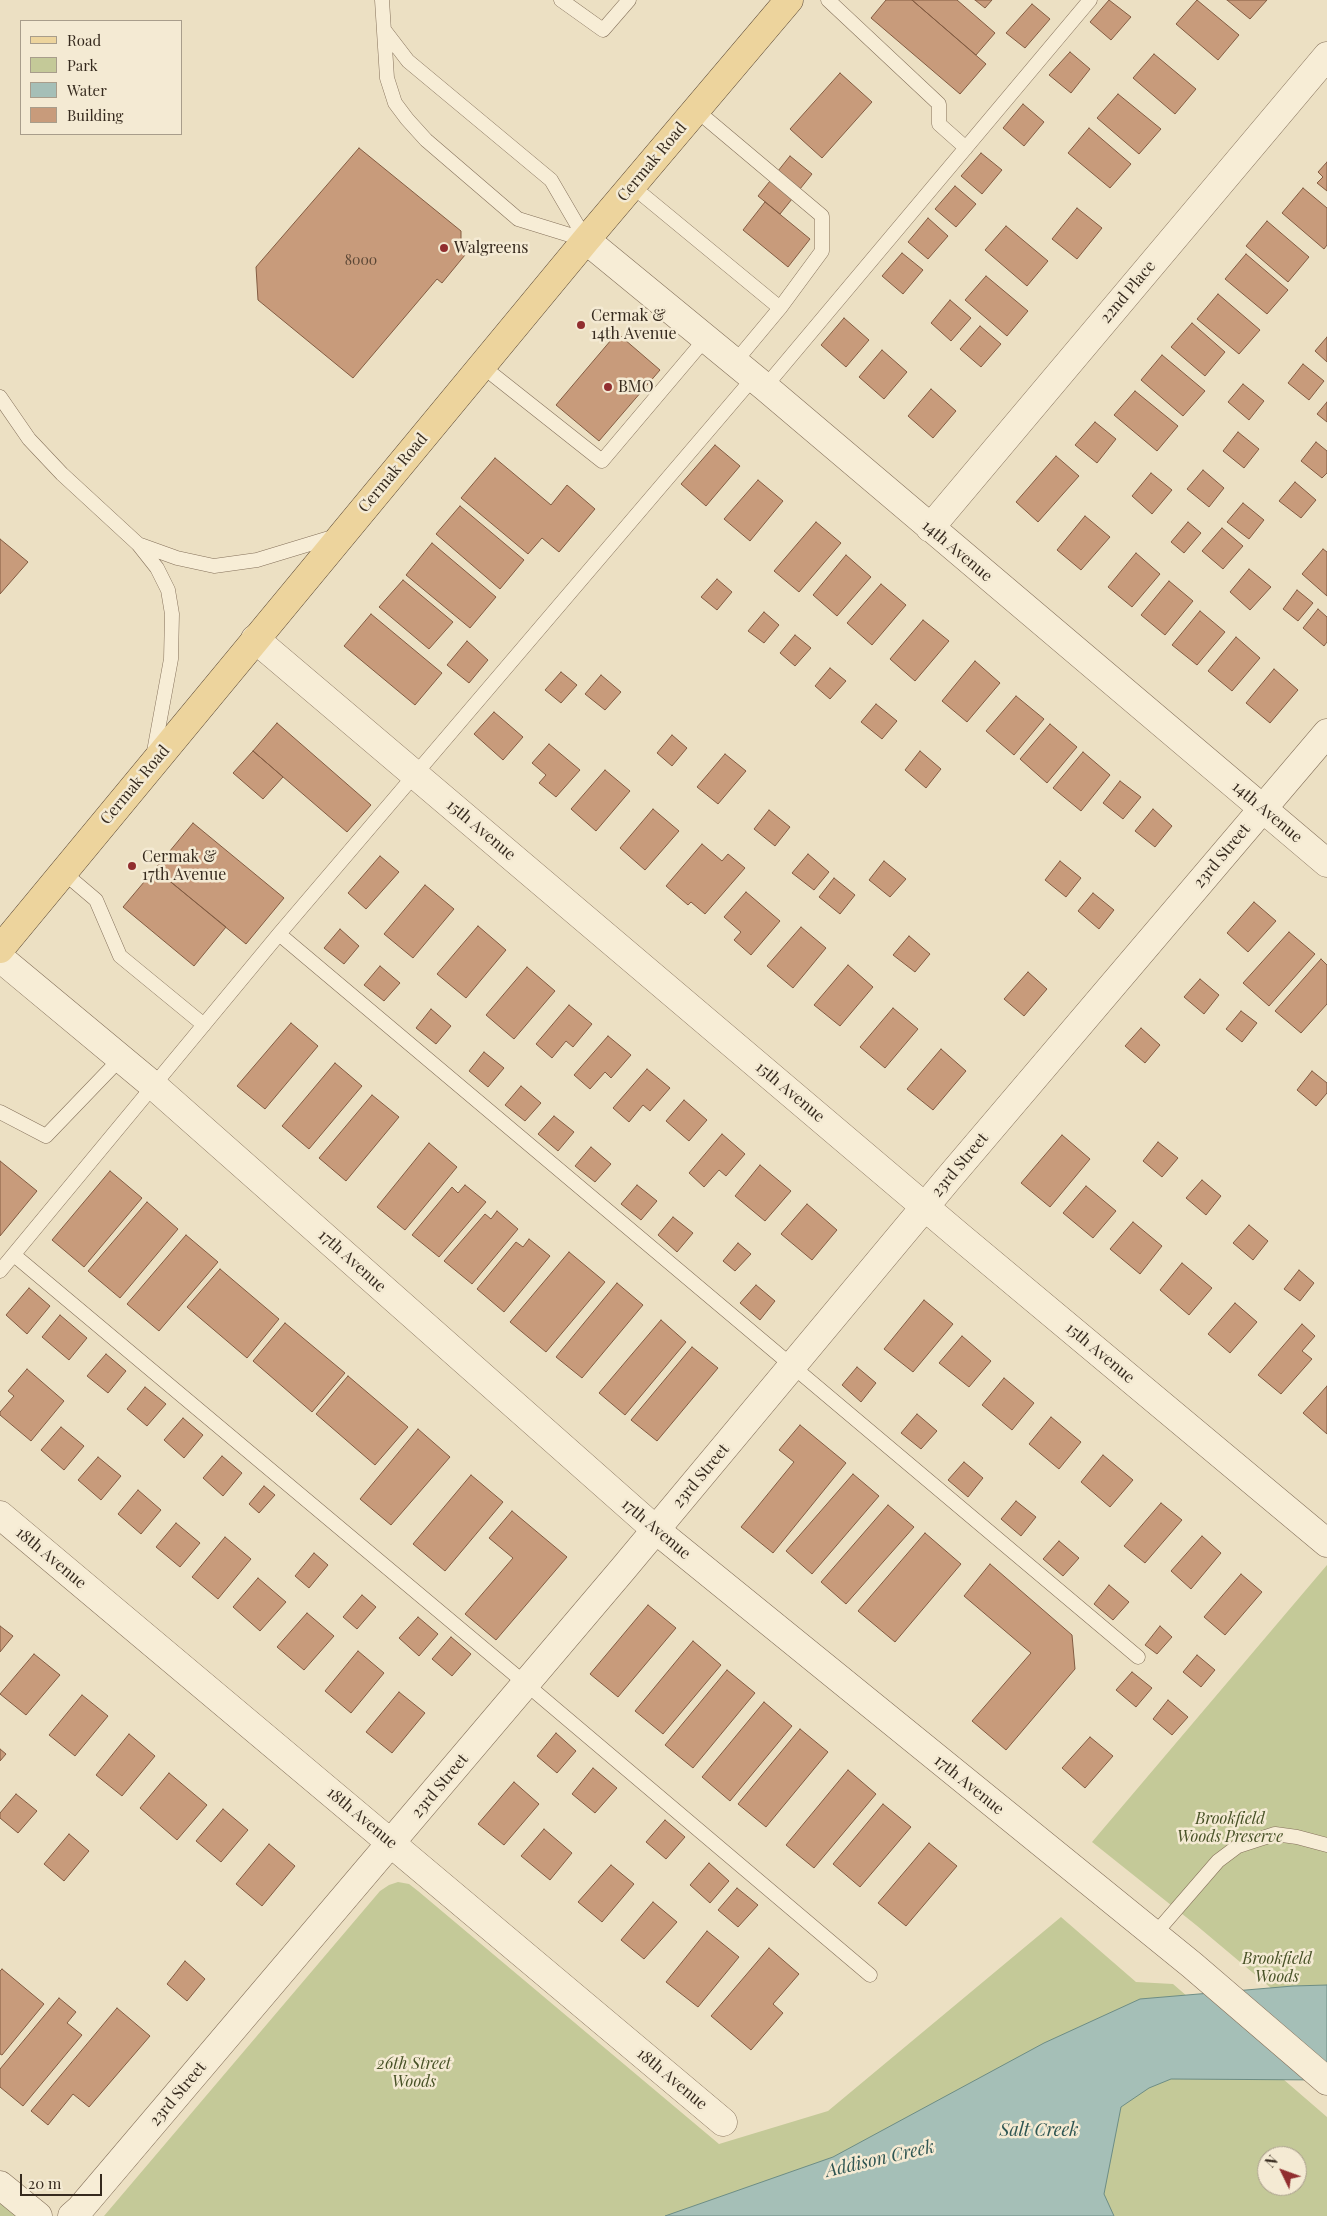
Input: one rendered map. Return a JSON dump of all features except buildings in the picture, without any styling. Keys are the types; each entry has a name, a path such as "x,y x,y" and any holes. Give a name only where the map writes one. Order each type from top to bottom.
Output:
{"main road":[{"name":"Cermak Road","path":"0,949 586,240 789,0"}],"street":[{"name":"22nd Place","path":"930,528 1327,56"},
{"name":"14th Avenue","path":"586,240 751,375 1327,863"},
{"name":"15th Avenue","path":"255,639 925,1206 1327,1543"},
{"name":"23rd Street","path":"72,2216 80,2209 526,1684 925,1206 1327,733"},
{"name":"17th Avenue","path":"0,958 154,1086 656,1530 1192,1965 1327,2081"},
{"name":"18th Avenue","path":"0,1515 723,2122"},
{"path":"0,2185 38,2216"}],"lane":[{"path":"382,0 387,78 395,103 426,140 518,219 586,240"},
{"path":"561,0 603,30 629,0"},
{"path":"828,0 939,104 939,124 966,148"},
{"path":"0,1272 279,934 751,375 966,148 1090,0"},
{"path":"385,31 408,61 551,180 586,240"},
{"path":"696,110 822,216 822,251 780,308 751,375"},
{"path":"632,186 780,308"},
{"path":"482,366 602,461 706,338"},
{"path":"0,397 29,439 62,474 138,544 157,568 168,590 172,614 171,659 151,765"},
{"path":"138,544 177,558 214,566 257,560 342,534"},
{"path":"63,872 96,900 120,956 204,1025"},
{"path":"279,934 1138,1657"},
{"path":"0,1112 46,1136 120,1059"},
{"path":"14,1255 870,1975"},
{"path":"1154,1935 1187,1894 1218,1861 1238,1846 1276,1834 1298,1837 1327,1845"}],"green space":[{"name":"Brookfield Woods Preserve","path":"1327,1565 1327,2035 1196,1925 1092,1842"},
{"name":"26th Street Woods","path":"398,1882 409,1884 719,2144 828,2111 1061,1917 1136,1982 1173,1984 1327,2117 1327,2216 104,2216 380,1891"},
{"path":"0,2201 18,2216 0,2216"}],"water":[{"name":"Salt Creek","path":"1327,1985 1327,2080 1171,2079 1149,2088 1121,2107 1104,2194 1114,2216 665,2216 833,2157 1044,2043 1140,1999 1293,1986"}],"place":[{"name":"Walgreens","path":"444,248"},
{"name":"Cermak & 14th Avenue","path":"581,325"},
{"name":"BMO","path":"608,387"},
{"name":"Cermak & 17th Avenue","path":"132,866"}],"park label":[{"name":"Brookfield Woods","path":"1277,1968"}],"water label":[{"name":"Addison Creek","path":"880,2159"}]}
